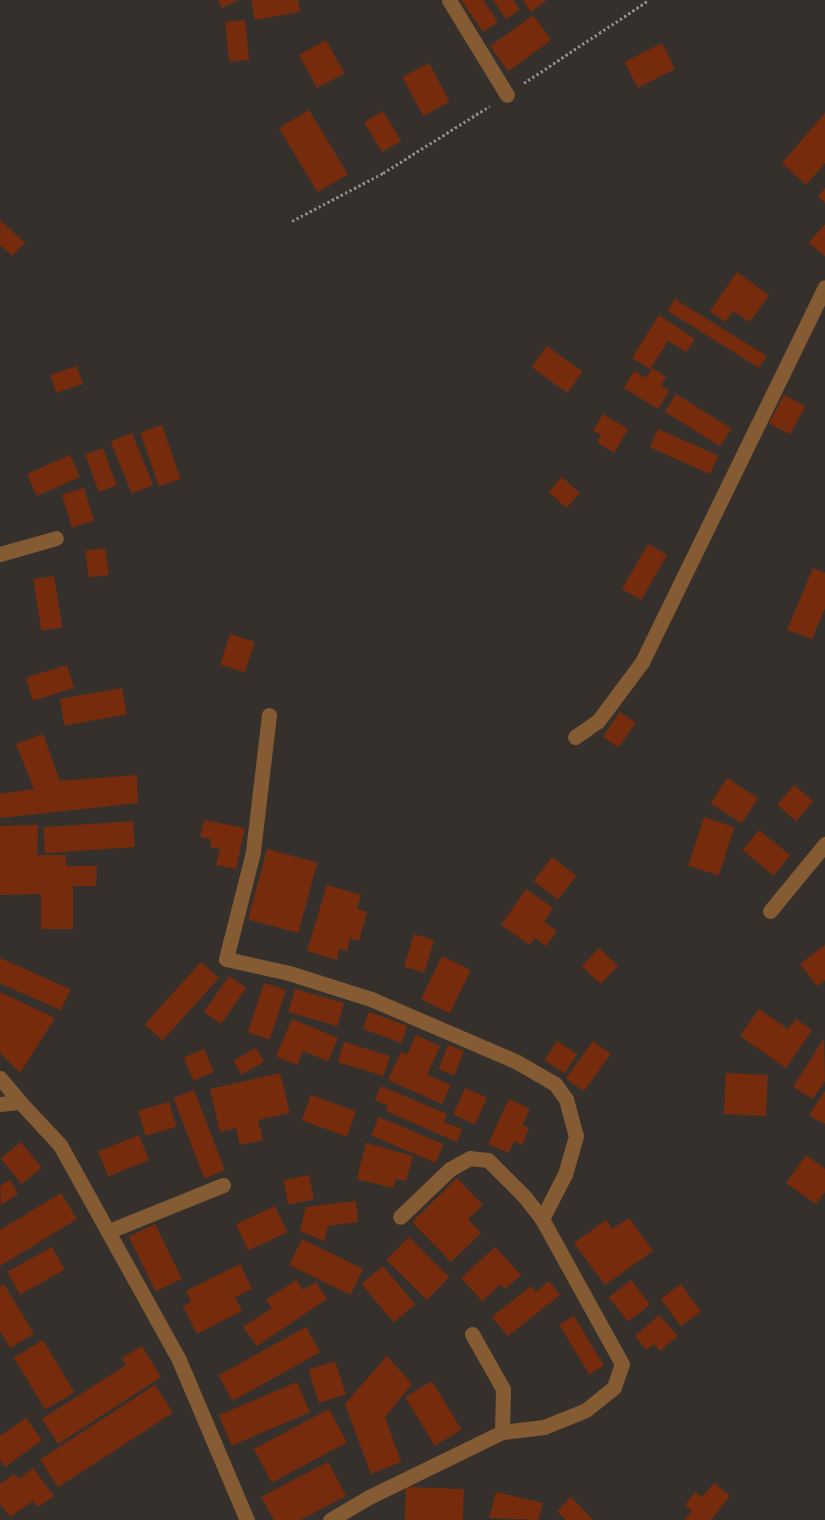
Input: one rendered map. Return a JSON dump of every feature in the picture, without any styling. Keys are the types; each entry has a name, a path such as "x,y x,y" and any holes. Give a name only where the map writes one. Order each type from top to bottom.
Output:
{"street":[{"path":"449,0 507,95"},
{"path":"575,737 598,721 642,662 825,287"},
{"path":"0,554 56,538"},
{"path":"269,715 253,852 226,959 289,973 371,999 517,1062 555,1084 566,1099 576,1136 565,1174 542,1219"},
{"path":"770,911 825,844"},
{"path":"0,1078 60,1145 109,1231 179,1360 247,1520"},
{"path":"0,1104 20,1102"},
{"path":"330,1520 369,1497 502,1432 544,1427 586,1410 614,1387 622,1364 542,1219 525,1197 488,1160 470,1158 450,1169 400,1216"},
{"path":"109,1231 222,1185"},
{"path":"472,1334 503,1389 502,1432"}],"path":[{"path":"292,222 383,173 507,95 649,0"}],"building":[{"path":"218,0 238,0 222,8"},
{"path":"251,0 298,0 300,12 255,20"},
{"path":"461,0 483,0 498,22 483,32"},
{"path":"493,0 513,0 520,10 506,19"},
{"path":"523,0 547,0 531,12"},
{"path":"533,15 551,40 508,71 490,46"},
{"path":"245,20 249,60 229,62 225,22"},
{"path":"326,40 344,73 317,88 299,55"},
{"path":"662,43 675,69 638,88 625,62"},
{"path":"429,63 450,102 423,116 403,77"},
{"path":"309,110 348,174 318,192 279,128"},
{"path":"383,111 401,141 382,152 364,122"},
{"path":"825,113 825,163 806,185 782,163"},
{"path":"825,188 825,203 818,196"},
{"path":"0,220 25,243 12,256 0,245"},
{"path":"825,224 825,256 809,243"},
{"path":"737,272 769,295 750,322 733,311 725,322 710,311"},
{"path":"675,299 767,356 759,368 668,311"},
{"path":"659,315 695,339 686,352 668,341 650,369 632,358"},
{"path":"547,346 583,372 567,393 532,367"},
{"path":"77,366 83,384 56,393 50,375"},
{"path":"652,368 666,377 661,385 669,391 658,409 624,388 634,371 646,378"},
{"path":"676,394 731,428 720,446 665,412"},
{"path":"784,395 805,406 790,435 769,423"},
{"path":"603,414 628,429 614,453 597,442 601,435 593,431"},
{"path":"162,425 181,479 159,486 140,432"},
{"path":"658,429 718,456 710,474 650,447"},
{"path":"132,433 153,485 132,494 111,442"},
{"path":"103,448 117,486 99,492 85,454"},
{"path":"70,455 80,477 37,496 27,474"},
{"path":"562,477 580,493 566,508 549,492"},
{"path":"84,488 94,521 72,527 62,495"},
{"path":"648,544 667,555 641,600 622,589"},
{"path":"105,548 109,575 89,578 85,551"},
{"path":"813,568 825,573 825,608 812,639 787,630"},
{"path":"54,576 62,627 41,631 33,579"},
{"path":"230,634 255,642 245,672 220,664"},
{"path":"67,665 74,688 33,701 26,678"},
{"path":"122,688 127,715 65,726 60,699"},
{"path":"620,712 636,723 618,747 603,737"},
{"path":"43,734 60,781 137,775 138,803 0,818 0,794 34,789 16,744"},
{"path":"727,778 758,798 742,823 711,803"},
{"path":"794,785 813,801 796,821 777,805"},
{"path":"704,817 734,827 719,875 688,866"},
{"path":"204,820 245,828 236,869 216,865 220,849 210,847 211,839 200,837"},
{"path":"133,821 135,847 45,853 43,827"},
{"path":"38,825 37,855 66,855 66,866 97,866 96,886 73,886 73,929 41,929 41,894 0,895 0,826"},
{"path":"759,830 790,855 774,875 743,850"},
{"path":"267,849 317,862 298,933 248,920"},
{"path":"552,857 576,876 558,900 534,881"},
{"path":"327,885 361,895 357,909 367,912 359,941 350,938 347,951 339,949 337,960 307,951"},
{"path":"526,889 553,908 544,922 557,931 546,946 535,938 530,945 501,925"},
{"path":"414,934 434,940 424,973 404,967"},
{"path":"825,945 825,980 817,986 800,964"},
{"path":"599,948 618,966 601,984 582,966"},
{"path":"442,956 471,970 450,1013 421,999"},
{"path":"0,958 70,989 61,1010 0,983"},
{"path":"201,962 219,978 163,1040 145,1024"},
{"path":"229,976 246,988 221,1024 204,1012"},
{"path":"264,983 286,990 270,1040 248,1032"},
{"path":"295,989 344,1003 337,1026 288,1012"},
{"path":"0,992 55,1018 20,1073 0,1053"},
{"path":"759,1009 788,1029 796,1019 812,1030 786,1068 740,1036"},
{"path":"369,1012 408,1026 401,1043 363,1029"},
{"path":"292,1019 338,1038 328,1061 303,1051 297,1065 276,1056"},
{"path":"416,1035 440,1046 427,1075 451,1085 442,1104 388,1080 401,1052 407,1055"},
{"path":"824,1038 825,1081 813,1099 793,1087"},
{"path":"557,1041 577,1054 565,1073 544,1060"},
{"path":"593,1041 611,1054 584,1091 566,1078"},
{"path":"344,1042 390,1056 384,1076 338,1062"},
{"path":"448,1045 464,1051 455,1075 439,1069"},
{"path":"256,1048 264,1062 241,1075 233,1061"},
{"path":"204,1049 214,1072 194,1081 184,1058"},
{"path":"280,1073 290,1113 258,1120 263,1140 240,1145 236,1128 220,1132 210,1089"},
{"path":"726,1073 768,1075 766,1116 724,1114"},
{"path":"381,1086 447,1114 444,1122 462,1129 457,1142 386,1111 388,1106 375,1100"},
{"path":"465,1088 487,1098 475,1124 453,1114"},
{"path":"194,1090 225,1170 204,1178 173,1098"},
{"path":"825,1091 825,1123 824,1124 809,1115"},
{"path":"311,1095 356,1111 347,1137 302,1120"},
{"path":"509,1099 530,1109 522,1125 529,1128 522,1145 514,1141 509,1153 488,1144"},
{"path":"169,1102 176,1127 145,1136 138,1111"},
{"path":"379,1117 443,1144 436,1163 371,1135"},
{"path":"139,1135 149,1160 108,1177 98,1151"},
{"path":"21,1142 42,1168 22,1184 1,1158"},
{"path":"366,1143 413,1156 406,1181 396,1179 393,1188 357,1179"},
{"path":"806,1155 825,1169 825,1192 816,1204 786,1183"},
{"path":"309,1175 314,1200 288,1205 283,1180"},
{"path":"457,1178 483,1205 468,1219 481,1233 451,1262 412,1222"},
{"path":"10,1180 18,1194 1,1205 0,1186"},
{"path":"61,1193 77,1219 0,1266 0,1230"},
{"path":"356,1201 358,1222 328,1226 324,1241 300,1231 306,1207"},
{"path":"275,1206 287,1232 248,1250 236,1224"},
{"path":"629,1218 653,1251 605,1285 574,1243 606,1220 612,1229"},
{"path":"155,1224 182,1279 156,1292 129,1237"},
{"path":"409,1237 449,1277 427,1300 386,1260"},
{"path":"302,1239 363,1269 350,1295 289,1265"},
{"path":"52,1247 65,1270 20,1294 7,1272"},
{"path":"495,1247 521,1275 505,1289 501,1284 482,1301 461,1278"},
{"path":"240,1264 252,1289 235,1297 242,1311 197,1334 183,1306 191,1302 186,1291"},
{"path":"383,1266 415,1304 394,1322 362,1284"},
{"path":"296,1280 303,1290 316,1282 327,1299 257,1346 243,1327 272,1308 266,1300"},
{"path":"631,1280 650,1304 628,1322 609,1297"},
{"path":"549,1281 560,1295 508,1336 492,1317 531,1286 536,1292"},
{"path":"4,1284 34,1334 10,1348 0,1331 0,1287"},
{"path":"681,1284 701,1312 681,1326 661,1299"},
{"path":"659,1315 678,1336 660,1351 654,1344 646,1350 635,1336"},
{"path":"574,1316 604,1366 589,1374 559,1325"},
{"path":"306,1327 320,1352 233,1401 219,1375"},
{"path":"43,1340 74,1392 45,1410 14,1358"},
{"path":"142,1346 161,1377 58,1444 42,1419 126,1365 122,1358"},
{"path":"387,1356 412,1384 385,1417 401,1462 371,1474 345,1404"},
{"path":"335,1361 346,1394 319,1403 308,1370"},
{"path":"432,1381 461,1430 435,1446 405,1397"},
{"path":"297,1382 310,1412 232,1446 219,1415"},
{"path":"155,1385 173,1413 58,1487 40,1460"},
{"path":"329,1409 347,1443 272,1482 254,1449"},
{"path":"26,1418 42,1440 5,1467 0,1460 0,1436"},
{"path":"328,1462 346,1496 300,1520 274,1520 261,1497"},
{"path":"33,1468 54,1496 38,1507 33,1501 10,1517 0,1504 0,1484 14,1474 19,1479"},
{"path":"714,1483 730,1496 711,1520 684,1520 692,1511 685,1505 695,1492 702,1497"},
{"path":"406,1487 464,1489 463,1520 405,1520"},
{"path":"496,1492 543,1503 538,1520 489,1518"},
{"path":"571,1497 593,1520 566,1520 557,1511"}]}
